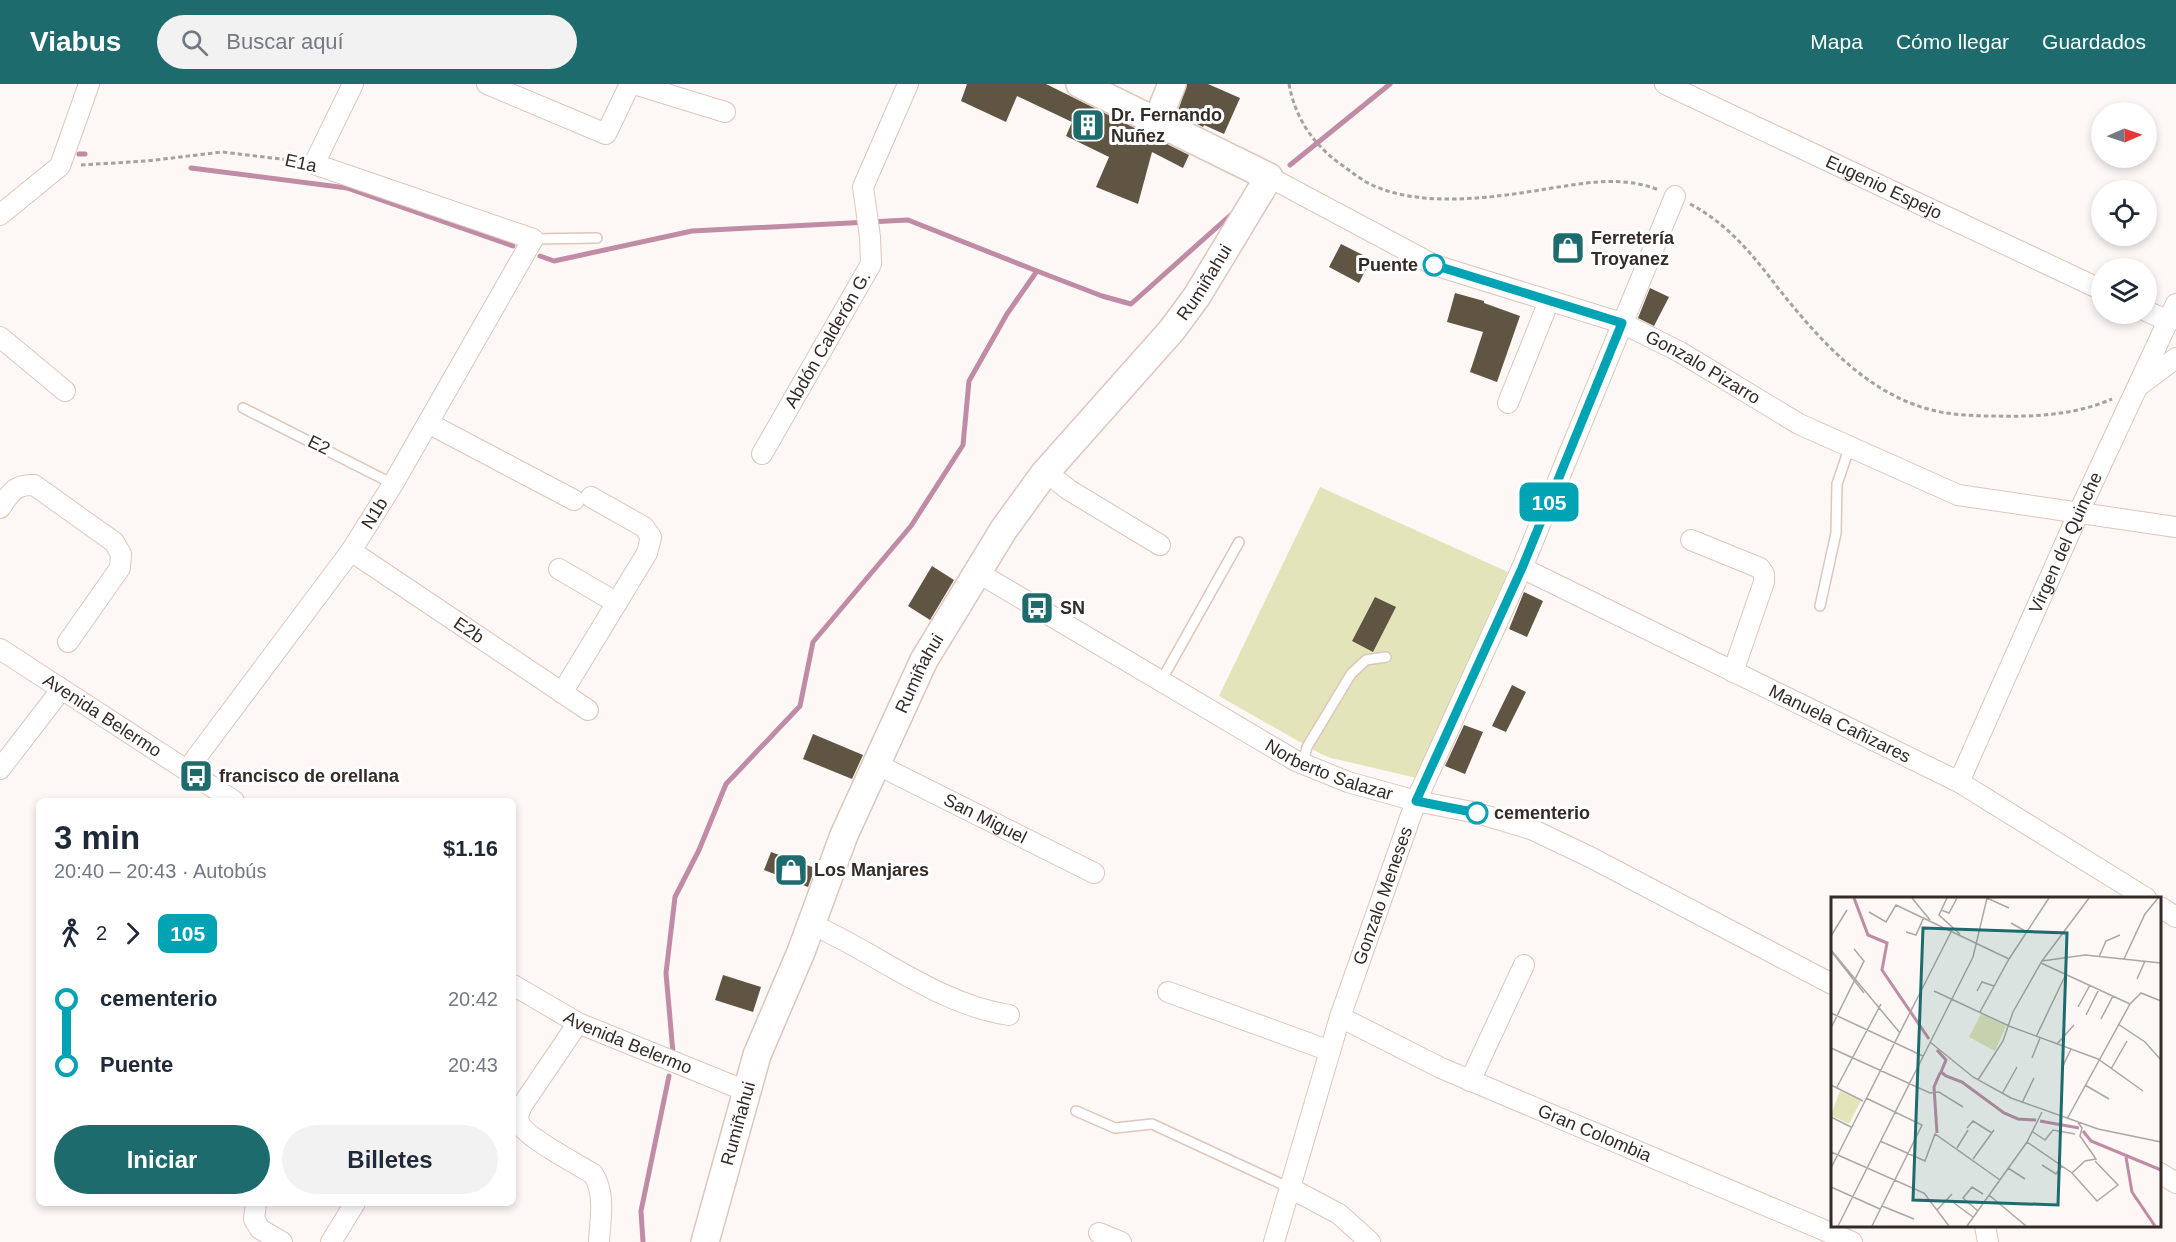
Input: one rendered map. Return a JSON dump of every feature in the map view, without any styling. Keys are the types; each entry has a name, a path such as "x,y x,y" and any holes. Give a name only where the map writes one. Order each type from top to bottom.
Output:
{"street":[{"path":"0,215 60,166 89,84"},
{"path":"314,164 352,84"},
{"path":"487,84 606,134 632,84 724,112"},
{"name":"Abdón Calderón G.","path":"762,454 871,264 863,187 908,84"},
{"name":"Gonzalo Pizarro","path":"1080,84 1269,177 1434,265 1622,323 1680,352 1799,424 1958,495 2176,527"},
{"path":"1157,121 1172,84"},
{"name":"Eugenio Espejo","path":"1665,84 2091,285"},
{"name":"E1a","path":"314,164 533,238"},
{"name":"Rumiñahui","path":"705,1242 757,1055 811,924 843,835 924,660 1004,529 1046,472 1172,330 1197,296 1269,177"},
{"name":"Gonzalo Meneses","path":"1274,1242 1340,1017 1416,801 1522,568 1676,196"},
{"name":"N1b","path":"187,770 351,551 393,484 533,238"},
{"path":"1508,403 1549,301"},
{"path":"2157,312 2172,313"},
{"name":"Virgen del Quinche","path":"1959,782 2079,512 2172,313"},
{"path":"0,337 65,391"},
{"path":"2138,387 2176,358"},
{"path":"428,423 644,526 651,537 646,554 562,693"},
{"path":"1046,472 1069,490 1160,545"},
{"path":"0,508 11,492 22,485 34,485 114,542 121,554 120,568 68,642"},
{"path":"1691,540 1760,568 1764,573 1764,582 1733,672"},
{"name":"E2b","path":"351,551 588,710"},
{"name":"Manuela Cañizares","path":"1522,568 1959,782 2144,897"},
{"path":"560,569 617,603"},
{"name":"Norberto Salazar","path":"977,572 1303,764 1348,782 1416,801 1477,813 1531,829 1588,856 1831,983"},
{"name":"Avenida Belermo","path":"0,648 229,798"},
{"path":"0,770 61,690"},
{"name":"San Miguel","path":"876,764 1094,873"},
{"path":"2161,908 2176,917"},
{"path":"811,924 958,1001 1009,1016"},
{"path":"1470,1081 1524,965"},
{"name":"Avenida Belermo","path":"516,987 578,1023 746,1091"},
{"path":"1167,992 1330,1051"},
{"name":"Gran Colombia","path":"1340,1017 1440,1068 1854,1242"},
{"path":"578,1023 523,1104 518,1120 525,1132 593,1174 600,1184 599,1242"},
{"path":"2161,1174 2176,1183"},
{"path":"1290,1188 1339,1214 1370,1242"},
{"path":"256,1206 254,1219 261,1228 282,1242"},
{"path":"331,1242 353,1206"},
{"path":"1854,1242 1861,1227"},
{"path":"1985,1227 1988,1242"},
{"path":"1099,1233 1121,1242"}],"lane":[{"path":"533,238 597,238"},
{"name":"E2","path":"243,408 393,484"},
{"path":"1820,606 1836,533 1837,484 1842,464 1850,447"},
{"path":"1161,682 1239,542"},
{"path":"1303,764 1307,747 1352,674 1366,660 1386,657"},
{"path":"1076,1111 1115,1128 1152,1124 1290,1188"}],"path":[{"path":"1289,84 1300,120 1326,152 1366,182 1413,196 1481,198 1607,180 1630,182 1676,196 1719,223 1743,244 1821,340 1879,389 1928,409 1951,414 2021,417 2051,415 2106,401 2138,387"},
{"name":"E1a","path":"60,166 147,161 222,152 314,164"}],"green space":[{"path":"1320,487 1508,572 1417,778 1321,754 1219,696"}],"building":[{"path":"967,84 1046,84 1189,155 1183,168 1152,152 1138,204 1096,187 1109,157 1066,136 1072,122 1017,96 1006,122 961,101"},
{"path":"1187,84 1208,84 1240,98 1224,134 1177,114"},
{"name":"Ferretería Troyanez","path":"1562,232 1584,242 1575,264 1552,254"},
{"path":"1341,244 1371,259 1359,283 1329,267"},
{"path":"1650,288 1669,297 1654,326 1638,318"},
{"path":"1455,293 1484,301 1484,303 1520,316 1497,382 1470,372 1483,332 1447,322"},
{"path":"932,566 954,580 930,620 908,606"},
{"path":"1524,592 1543,601 1527,637 1509,629"},
{"path":"1375,597 1396,607 1373,652 1352,641"},
{"path":"1512,685 1526,692 1506,732 1492,726"},
{"path":"1464,725 1483,732 1465,774 1445,766"},
{"path":"813,734 863,755 852,779 803,759"},
{"name":"Los Manjares","path":"771,852 815,868 808,887 764,870"},
{"path":"723,975 761,987 753,1012 715,1000"}],"waterway":[{"path":"1290,165 1390,84"},
{"path":"79,154 85,154"},
{"path":"191,168 347,188 513,246"},
{"path":"673,1053 666,973 675,897 699,850 726,784 800,706 813,642 911,526 963,445 969,381 1007,314 1037,271 1102,296 1131,304 1234,212"},
{"path":"540,256 554,261 692,231 908,220 1037,271"},
{"path":"643,1242 641,1211 669,1076"}],"bus line":[{"name":"105","path":"1434,265 1622,323 1522,568 1416,801 1477,813"}],"place":[{"name":"Dr. Fernando Nuñez","path":"1088,125"},
{"name":"Ferretería Troyanez","path":"1568,248"},
{"name":"Puente","path":"1434,265"},
{"name":"SN","path":"1037,608"},
{"name":"francisco de orellana","path":"196,776"},
{"name":"cementerio","path":"1477,813"},
{"name":"Los Manjares","path":"791,870"}]}
